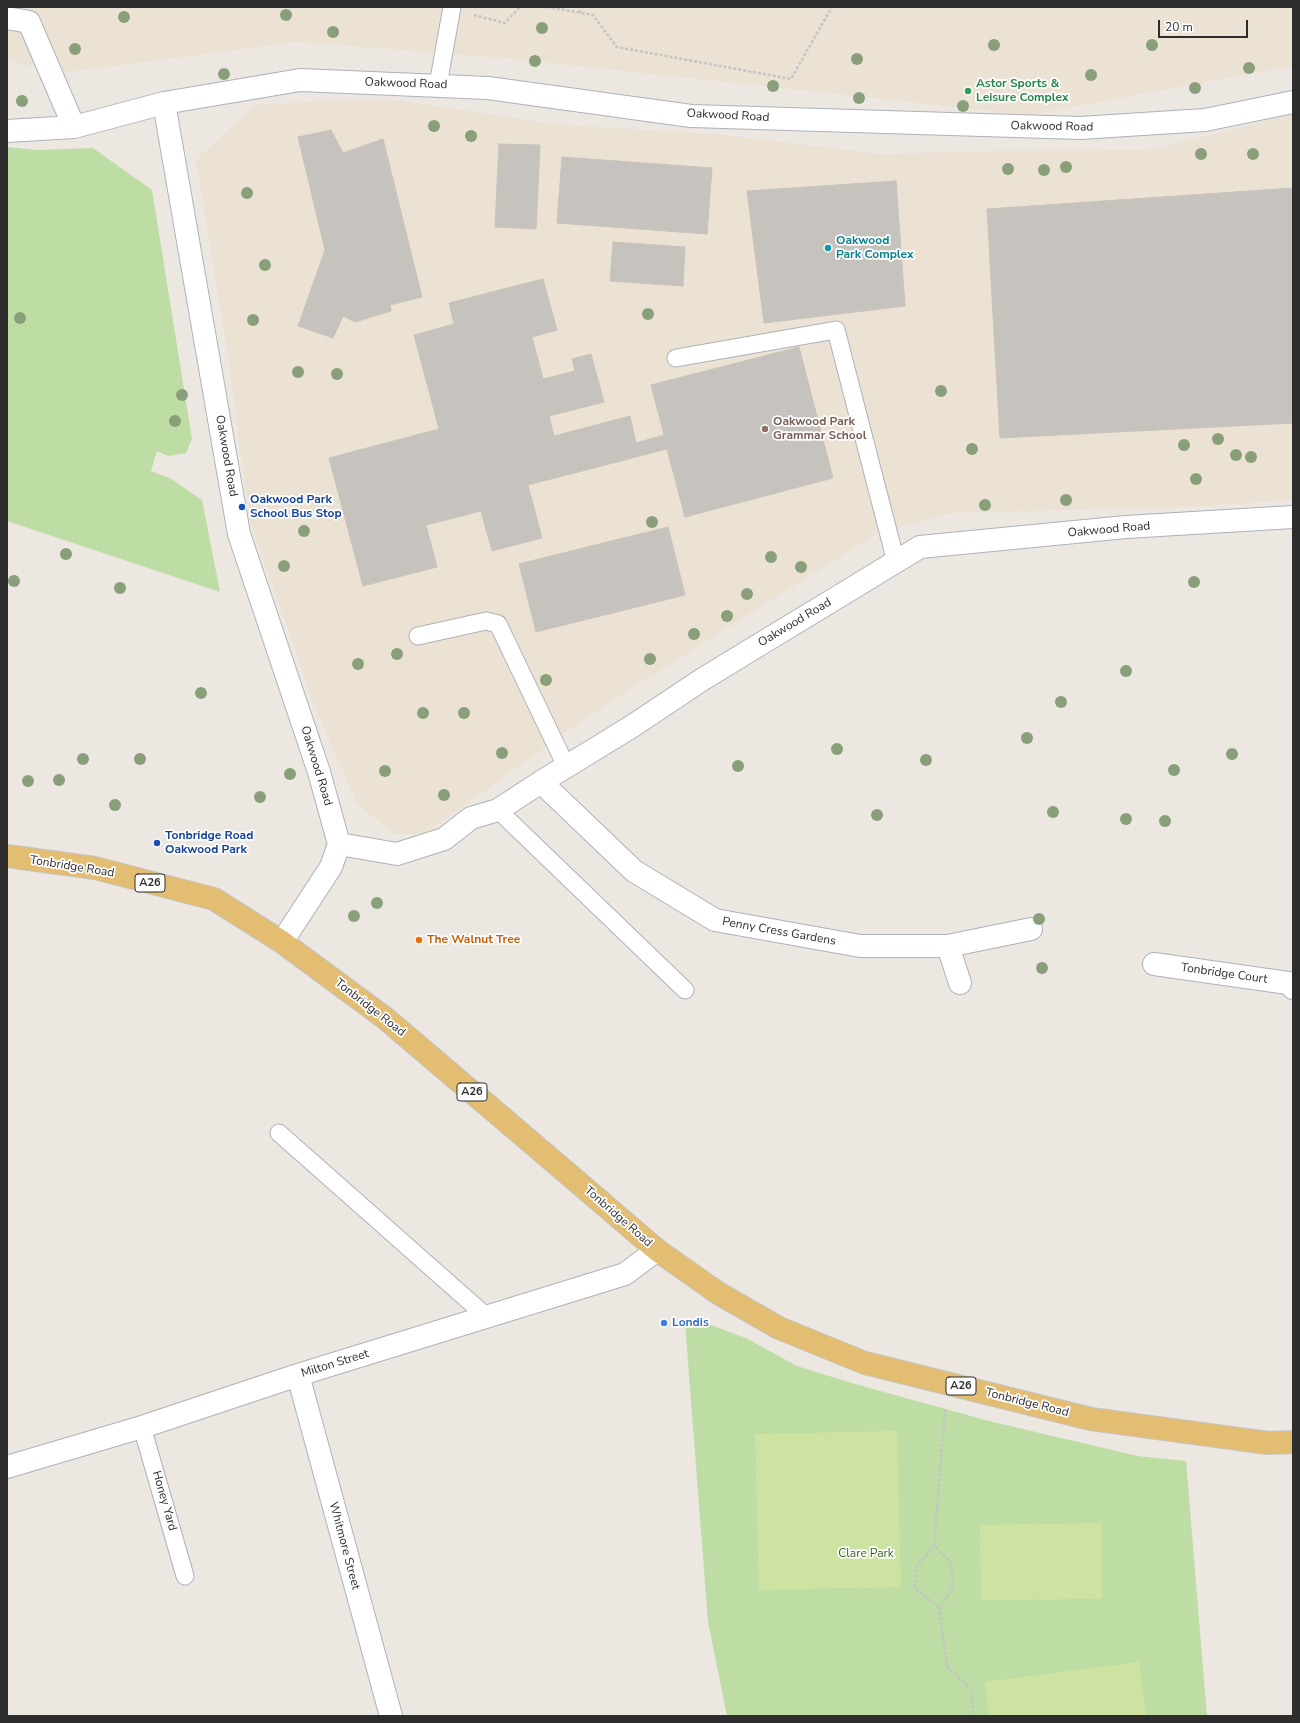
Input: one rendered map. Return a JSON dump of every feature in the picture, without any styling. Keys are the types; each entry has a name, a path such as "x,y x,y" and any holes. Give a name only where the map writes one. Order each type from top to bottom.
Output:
{"main road":[{"name":"Tonbridge Road","path":"7,856 95,868 214,899 282,942 385,1018 553,1160 656,1250 718,1293 779,1328 865,1363 1091,1418 1268,1443 1293,1442"}],"street":[{"path":"7,18 29,22 74,127"},
{"name":"Oakwood Road","path":"7,131 74,127 164,103 300,80 488,88 691,116 1080,128 1205,120 1293,102"},
{"name":"Oakwood Road","path":"164,103 239,534 319,772 339,844 397,854 444,839 471,818 498,810 566,766 631,727 703,679 920,547 1126,528 1293,517"},
{"name":"Penny Cress Gardens","path":"541,782 634,871 715,920 860,946 948,946 1031,929"},
{"path":"282,942 331,867 339,844"},
{"path":"948,946 960,983"},
{"name":"Tonbridge Court","path":"1154,964 1288,983 1293,988"},
{"name":"Milton Street","path":"7,1467 142,1427 298,1375 625,1274 656,1250"},
{"name":"Whitmore Street","path":"298,1375 391,1716"}],"lane":[{"path":"438,85 452,8"},
{"path":"676,358 836,330 896,562"},
{"path":"418,636 486,621 498,624 566,766"},
{"path":"498,810 685,990"},
{"path":"279,1134 487,1317"},
{"name":"Honey Yard","path":"142,1427 185,1576"}],"path":[{"path":"452,8 505,23 520,7"},
{"path":"546,7 593,15 617,47 791,78 832,7"},
{"path":"580,7 580,13"},
{"path":"939,1608 915,1588 917,1566 934,1546 947,1383"},
{"path":"934,1546 950,1562 954,1585 939,1608 947,1666 972,1690 973,1716"}],"shaded area":[{"path":"7,7 1293,7 1293,66 1029,115 504,58 297,42 60,73 7,60"},
{"name":"Oakwood Park Grammar School","path":"332,100 404,101 555,124 716,134 881,154 987,151 1152,150 1293,114 1293,500 1192,507 952,513 876,534 601,708 424,834 394,834 357,804 314,705 250,522 228,358 196,160 254,105"}],"green space":[{"path":"7,147 38,150 93,148 152,190 192,439 186,453 168,456 157,451 151,471 170,478 202,500 220,592 7,521"},
{"name":"Clare Park","path":"685,1323 708,1324 746,1338 797,1366 855,1384 989,1421 1138,1456 1186,1461 1207,1716 727,1716 708,1622"},
{"path":"897,1431 901,1587 759,1590 755,1434"},
{"path":"1101,1523 1102,1599 981,1600 980,1525"},
{"path":"1139,1662 1146,1716 989,1716 985,1682"}],"building":[{"path":"331,130 343,153 383,139 422,297 390,305 391,311 355,322 343,316 333,338 298,326 325,250 298,137"},
{"path":"499,144 540,145 536,229 495,227"},
{"path":"562,157 712,168 707,234 557,223"},
{"name":"Oakwood Park Complex","path":"896,181 905,306 764,323 747,191"},
{"path":"1293,188 1293,423 1000,438 987,209"},
{"path":"613,242 685,247 683,286 610,281"},
{"path":"543,279 557,330 532,337 543,379 575,371 572,359 591,354 604,402 549,416 554,436 630,416 636,443 664,435 651,385 799,347 833,478 685,517 667,449 528,485 542,538 492,551 481,511 426,525 437,567 363,586 329,458 439,429 414,335 454,324 449,303"},
{"path":"668,527 685,595 536,632 519,564"}],"place":[{"name":"Astor Sports & Leisure Complex","path":"968,91"},
{"name":"Oakwood Park Complex","path":"828,248"},
{"name":"Oakwood Park Grammar School","path":"765,429"},
{"name":"Oakwood Park School Bus Stop","path":"242,507"},
{"name":"Tonbridge Road Oakwood Park","path":"157,843"},
{"name":"The Walnut Tree","path":"419,940"},
{"name":"Londis","path":"664,1323"}]}
